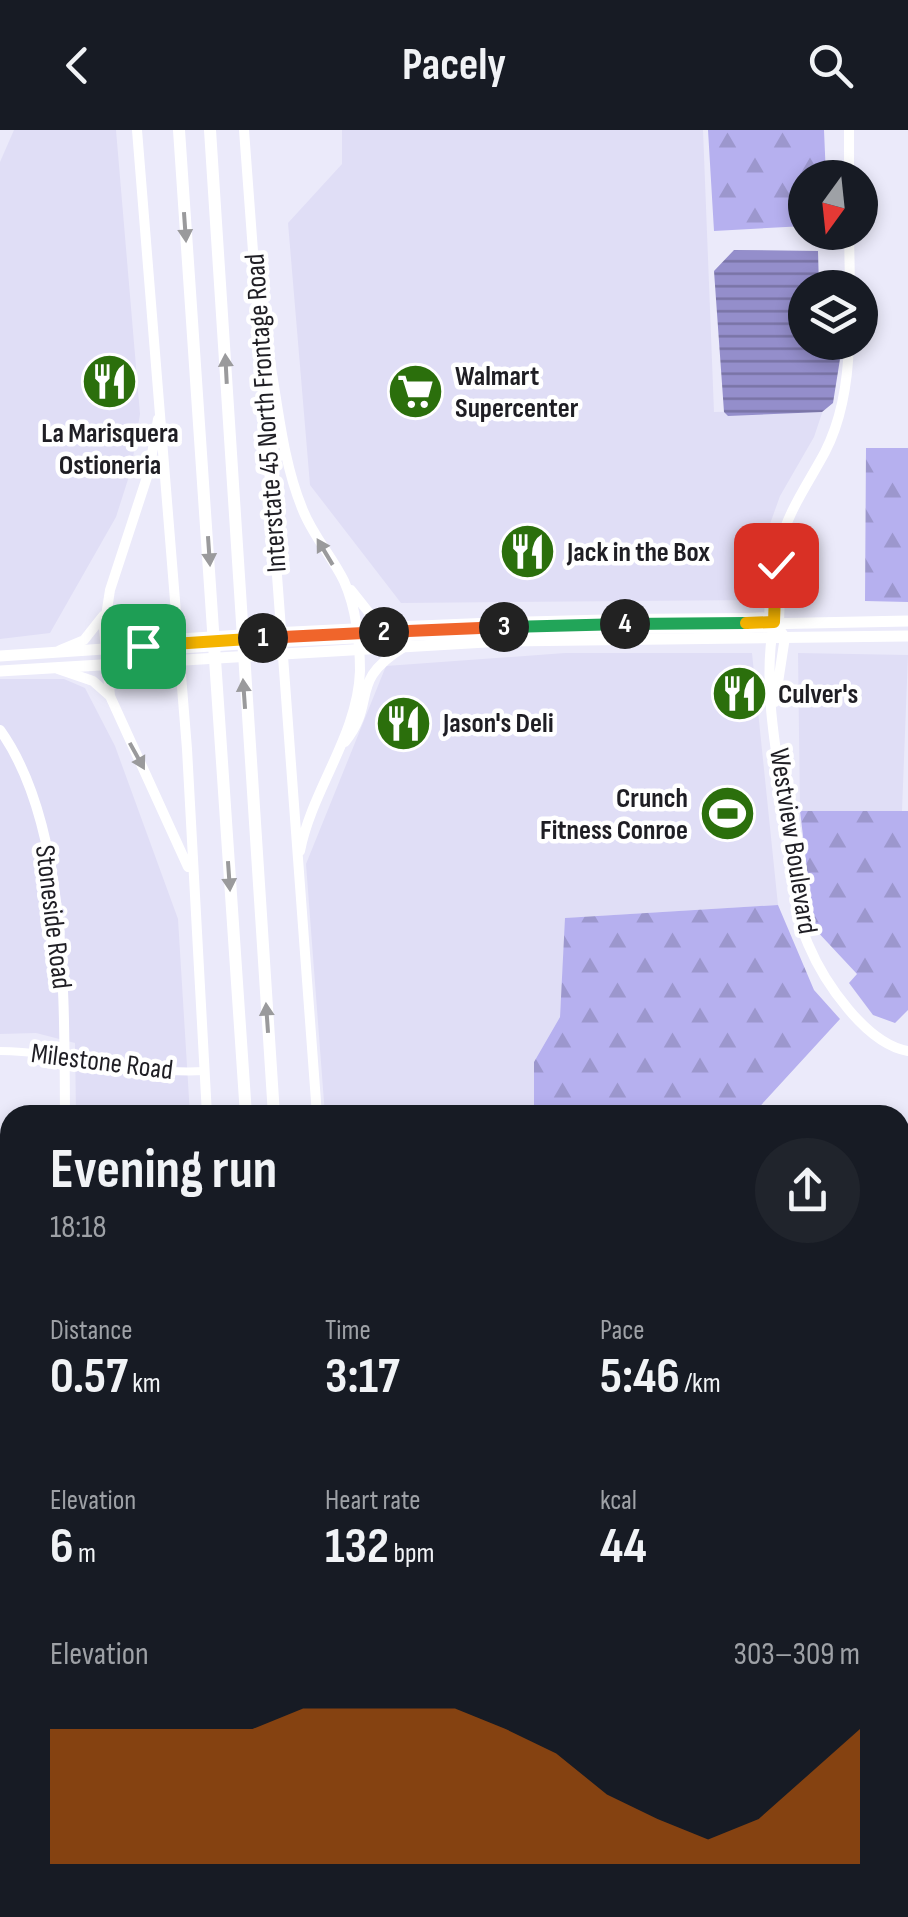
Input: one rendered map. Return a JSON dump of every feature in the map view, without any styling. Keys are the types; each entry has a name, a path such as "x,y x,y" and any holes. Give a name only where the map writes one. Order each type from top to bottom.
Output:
{"highway":[{"path":"179,130 245,1105"},
{"path":"210,130 273,1105"}],"main road":[{"path":"138,130 162,409 206,1105"},
{"name":"Interstate 45 North Frontage Road","path":"244,130 316,1105"},
{"path":"848,130 849,160"},
{"path":"260,308 291,478 303,512 344,581 374,619 404,632"},
{"name":"Westview Boulevard","path":"848,360 845,390 834,430 795,502 779,546 774,622 768,638 796,902 808,944 868,1032 889,1046 908,1051"},
{"path":"60,650 90,636 106,610 140,507 162,409"},
{"path":"297,867 314,798 338,751 357,692 356,632 344,581"},
{"path":"106,610 110,696 184,850 194,892"},
{"path":"0,656 356,632 908,621"},
{"path":"774,622 785,637"},
{"path":"0,671 404,647 908,636"},
{"name":"Westview Boulevard","path":"774,706 785,637"},
{"path":"338,751 356,727 369,674 404,647"},
{"path":"58,668 93,681 110,696"},
{"name":"Stoneside Road","path":"0,730 30,780 52,890 65,1009 66,1105"}],"street":[{"name":"Milestone Road","path":"0,1051 65,1055 144,1072 204,1072"}],"shaded area":[{"path":"14,130 116,130 140,414 131,470 116,517 50,633 0,639 0,162"},
{"path":"342,130 703,130 714,412 823,410 814,437 780,496 765,538 757,600 401,603 310,485 288,223 342,164"},
{"path":"734,250 818,251 819,270 788,270 788,360 840,360 833,403 822,412 728,416 724,412 714,271"},
{"path":"565,653 752,653 778,905 566,918 560,1017 534,1062 534,1105 324,1105 306,864 386,666"},
{"path":"798,653 908,655 902,811 800,811"},
{"path":"0,679 64,679 85,688 115,746 178,919 189,1105 76,1105 75,1043 36,1033 0,1034"}],"green space":[{"path":"708,130 824,130 825,160 788,160 788,227 714,231"},
{"path":"866,448 908,448 908,602 865,601"},
{"path":"800,811 908,811 908,1010 895,1023 873,1015 849,983 857,974 814,928"},
{"path":"778,905 814,990 840,1019 761,1105 534,1105 534,1062 560,1017 565,918"}],"place":[{"name":"La Marisquera Ostioneria","path":"110,382"},
{"name":"Walmart Supercenter","path":"416,392"},
{"name":"Jack in the Box","path":"528,552"},
{"name":"Culver's","path":"739,694"},
{"name":"Jason's Deli","path":"404,723"},
{"name":"Crunch Fitness Conroe","path":"727,814"}],"route":[{"path":"143,646 356,632 774,622 776,565"}]}
